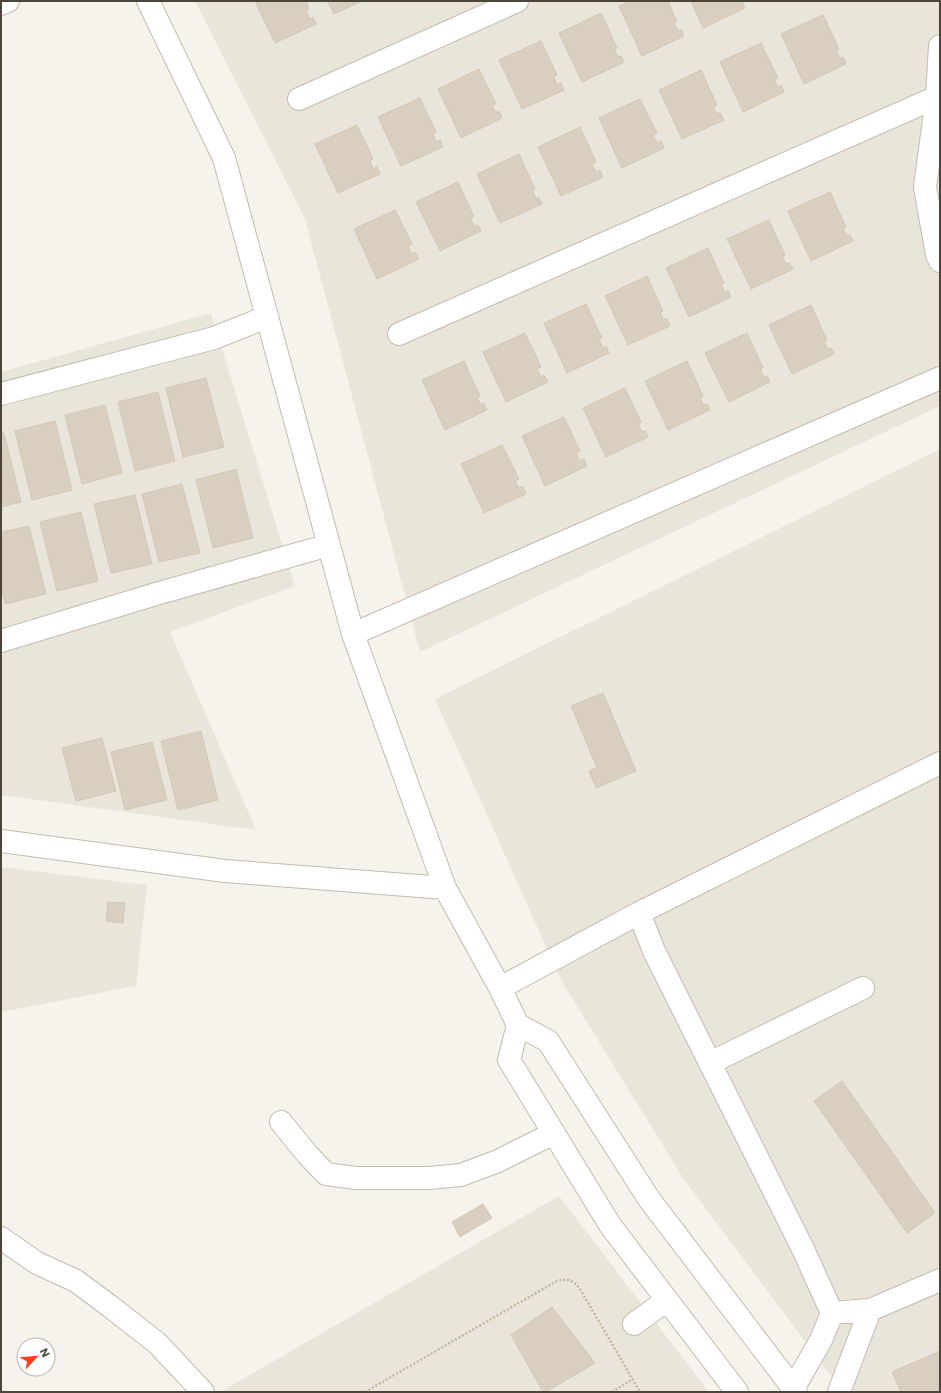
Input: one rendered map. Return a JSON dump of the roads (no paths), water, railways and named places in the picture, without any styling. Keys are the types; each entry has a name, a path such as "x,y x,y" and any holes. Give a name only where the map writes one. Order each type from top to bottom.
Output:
{"street":[{"path":"1,4 8,1"},
{"path":"148,1 224,158 353,634 445,888 500,988 518,1025 548,1041 649,1199 795,1390 821,1340 832,1313 799,1242 654,951 639,913"},
{"path":"299,99 517,1"},
{"path":"940,46 937,97 925,187 937,255 940,261"},
{"path":"399,334 937,97"},
{"path":"1,394 214,338 267,317"},
{"path":"353,634 940,378"},
{"path":"1,641 156,594 329,545"},
{"path":"500,988 639,913 940,763"},
{"path":"1,841 225,871 445,888"},
{"path":"710,1063 863,988"},
{"path":"518,1025 509,1060 610,1225 737,1392"},
{"path":"281,1122 307,1154 326,1174 356,1178 429,1178 461,1175 498,1161 554,1133"},
{"path":"1,1238 37,1263 76,1281 111,1307 157,1344 203,1392"},
{"path":"832,1313 870,1310 940,1280"},
{"path":"634,1324 667,1300"},
{"path":"839,1392 870,1310"}]}
